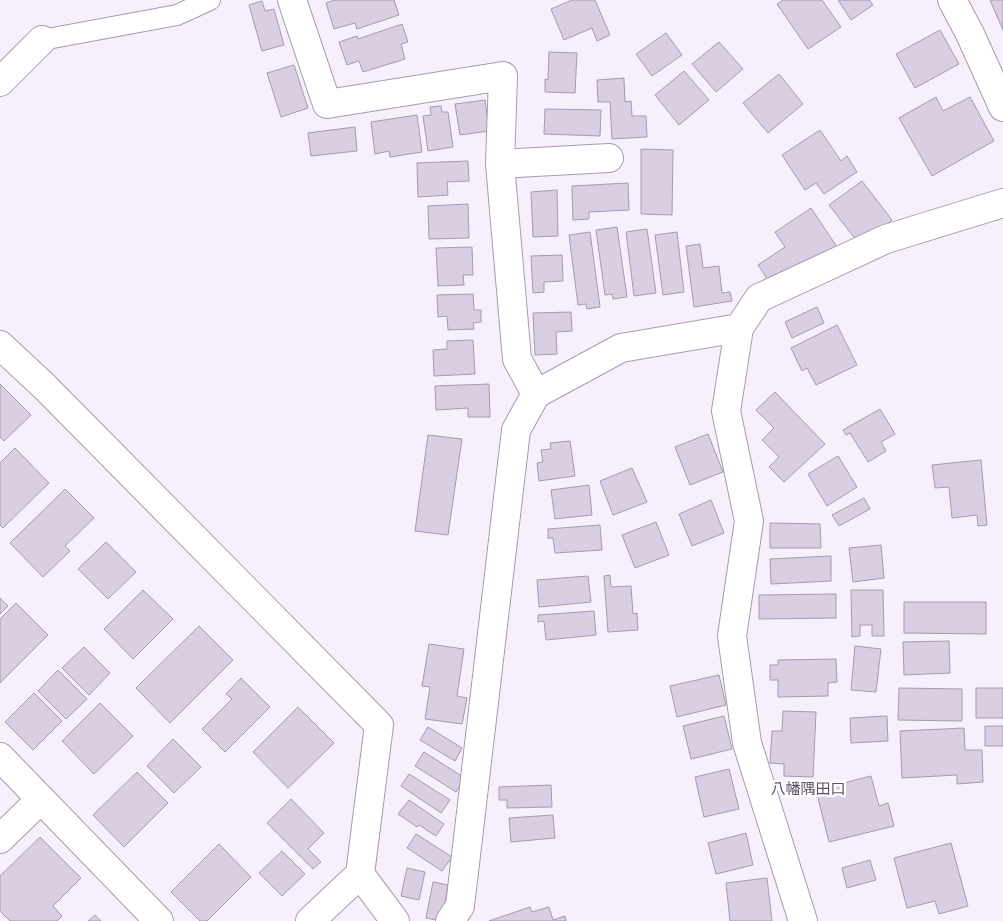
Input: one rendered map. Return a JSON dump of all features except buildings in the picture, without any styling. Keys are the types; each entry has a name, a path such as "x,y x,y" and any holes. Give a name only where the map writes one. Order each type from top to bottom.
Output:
{"street":[{"path":"292,0 327,104 503,76 500,164 517,359 536,394"},
{"path":"952,0 970,34 1003,108"},
{"path":"0,82 42,40"},
{"path":"500,164 608,158"},
{"path":"803,921 747,743 732,636 749,521 726,411 739,328 759,298 886,240 1003,203"},
{"path":"450,921 460,906 516,430 536,394 621,348 739,328"},
{"path":"0,345 52,394 379,726 360,874 310,921"},
{"path":"0,757 159,921"},
{"path":"0,839 41,799"},
{"path":"360,874 396,921"}],"lane":[{"path":"42,40 178,15 210,0"}],"district":[{"name":"八幡隅田口","path":"808,789"}]}
